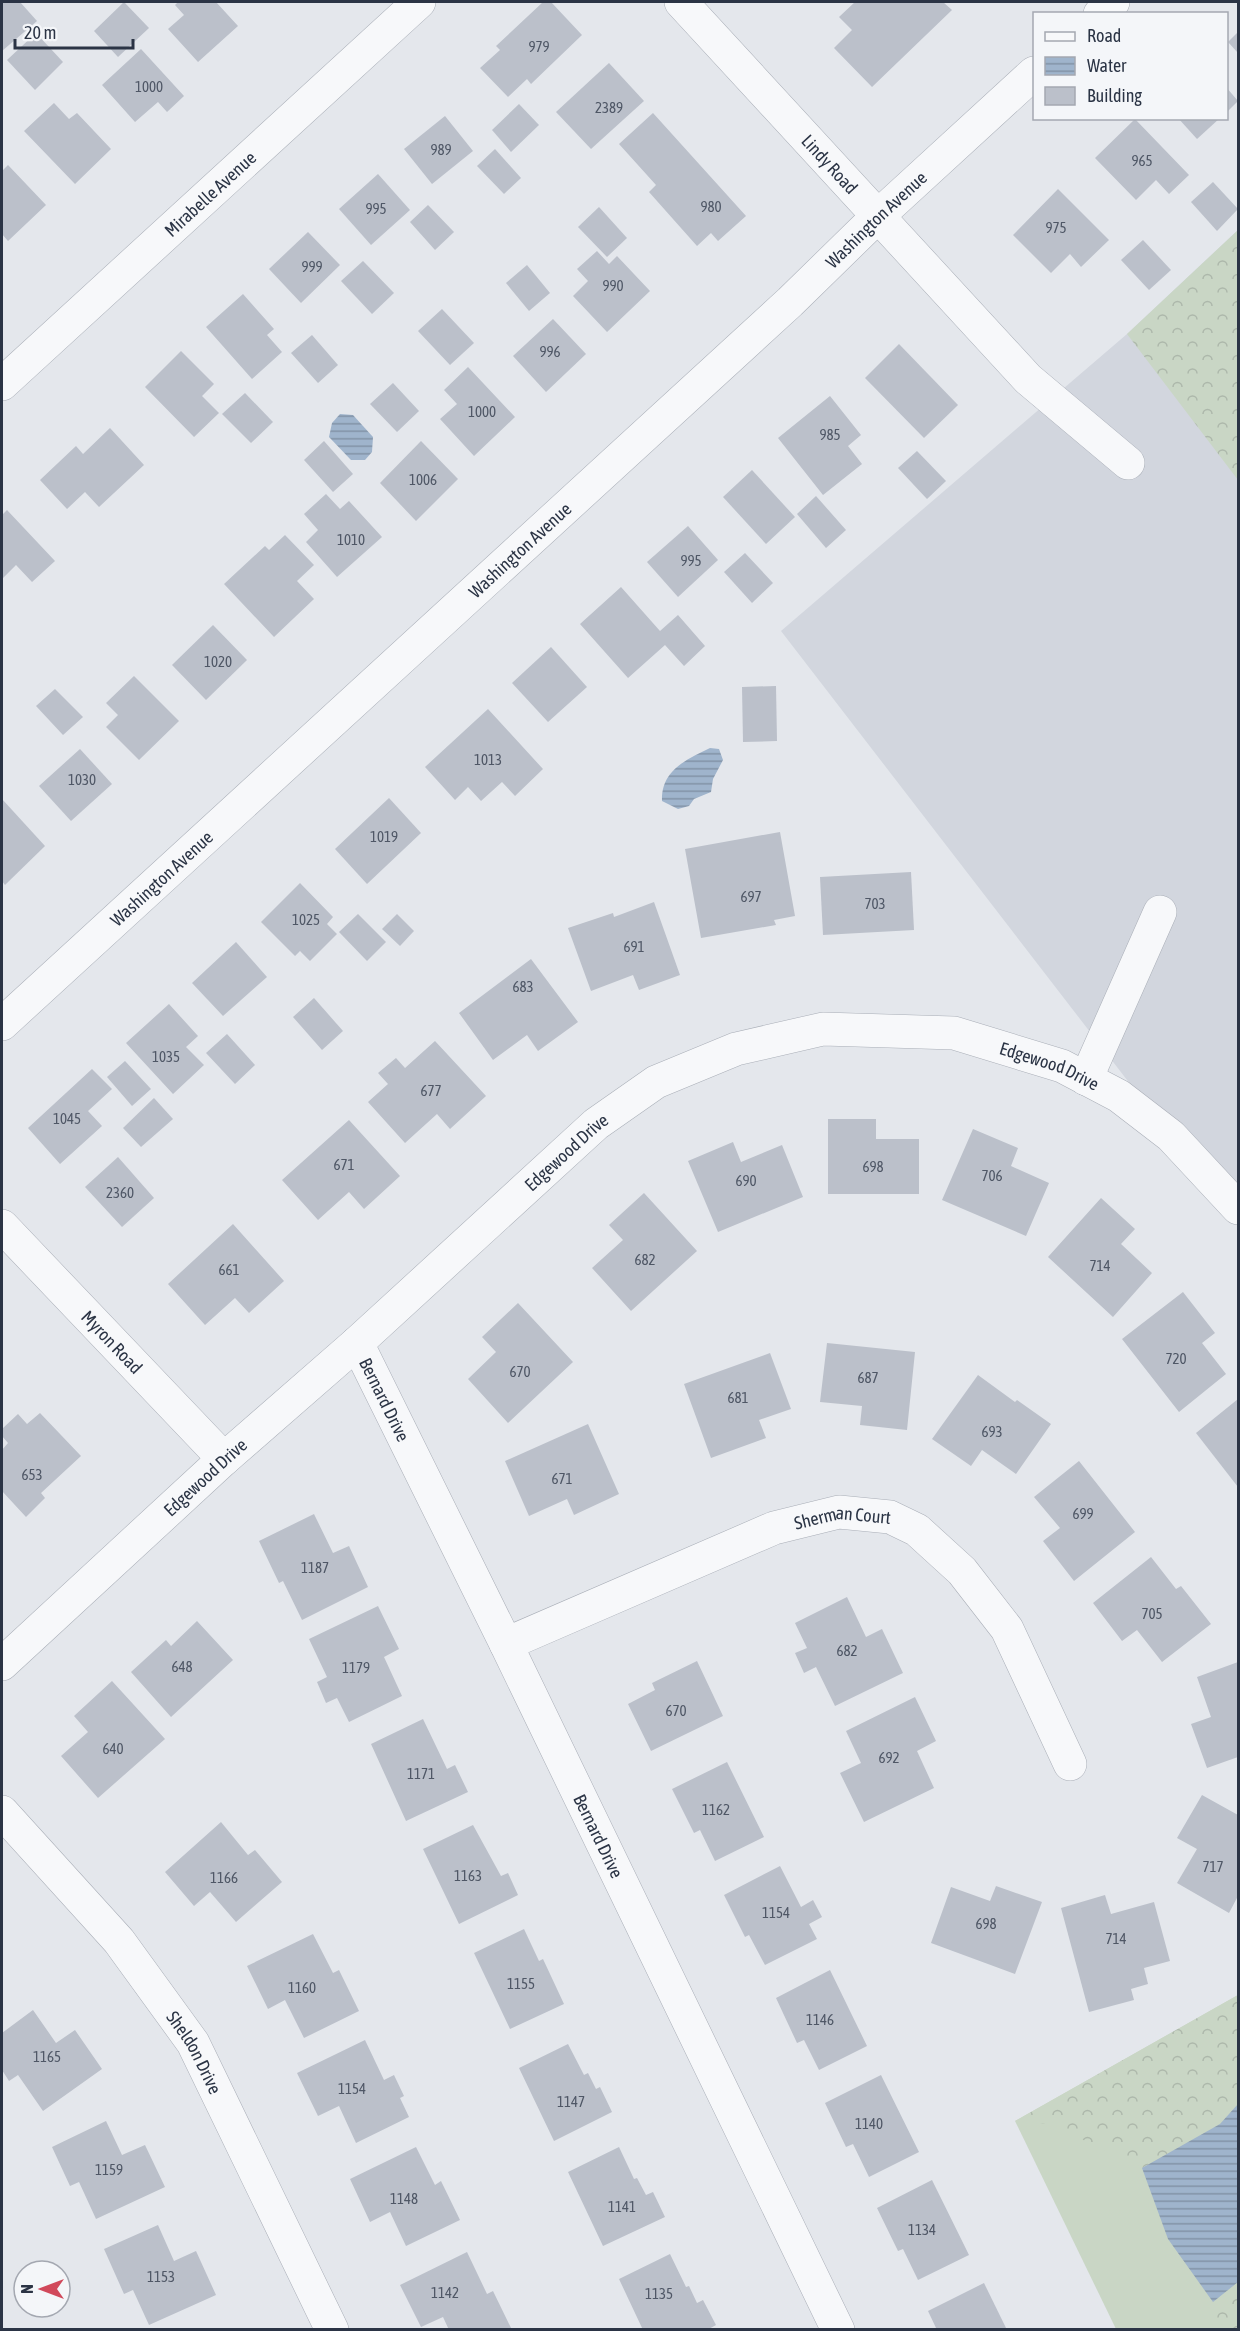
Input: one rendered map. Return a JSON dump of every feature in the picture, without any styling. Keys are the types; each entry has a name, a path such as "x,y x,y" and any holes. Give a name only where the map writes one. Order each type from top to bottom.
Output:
{"street":[{"name":"Mirabelle Avenue","path":"2,384 419,2"},
{"name":"Lindy Road","path":"681,2 1040,389 1128,463"},
{"name":"Washington Avenue","path":"2,1024 790,302 878,216 1033,75"},
{"path":"1086,1079 1160,912"},
{"name":"Edgewood Drive","path":"2,1664 596,1124 656,1082 736,1049 823,1029 954,1033 1062,1066 1119,1096 1172,1136 1239,1208"},
{"name":"Myron Road","path":"2,1226 224,1460"},
{"name":"Bernard Drive","path":"357,1343 506,1644 838,2330"},
{"name":"Sherman Court","path":"506,1644 774,1528 839,1512 890,1517 917,1530 962,1571 1007,1629 1070,1764"},
{"name":"Sheldon Drive","path":"2,1812 119,1941 193,2043 333,2330"}],"shaded area":[{"path":"1238,230 1238,1224 781,631 1127,334"}],"green space":[{"path":"1238,230 1238,480 1127,334"},
{"path":"1238,1995 1238,2329 1116,2329 1015,2121"},
{"path":"1238,1995 1238,2104 1220,2124 1142,2168 1050,2124 1015,2121"},
{"path":"1238,2282 1238,2329 1214,2329 1213,2302"}],"water":[{"path":"340,414 353,415 373,437 372,452 365,460 351,460 329,437 332,423"},
{"path":"710,748 719,749 723,760 713,779 711,792 694,799 689,806 678,809 662,801 663,790 670,774 684,762"},
{"path":"1238,2104 1238,2282 1213,2302 1168,2239 1142,2168 1220,2124"}],"building":[{"path":"2,2 20,2 37,21 2,51"},
{"path":"124,2 149,28 118,57 94,31"},
{"path":"178,2 216,2 238,26 198,62 168,29 184,15 175,5"},
{"path":"543,2 551,2 582,35 531,84 527,79 508,97 480,68 500,50 496,46"},
{"path":"855,2 943,2 952,10 872,87 834,48 852,30 839,17"},
{"path":"1238,32 1238,53 1228,42"},
{"path":"36,33 63,62 35,90 7,60"},
{"path":"141,49 184,96 167,112 158,102 135,122 102,85"},
{"path":"609,63 644,101 591,149 556,112"},
{"path":"1228,89 1238,101 1228,111"},
{"path":"54,103 69,119 77,113 111,149 75,184 24,131"},
{"path":"519,104 539,125 511,152 492,130"},
{"path":"653,113 746,216 718,241 711,233 697,246 649,192 656,185 619,144"},
{"path":"445,116 473,151 432,184 404,149"},
{"path":"1136,120 1189,175 1169,194 1156,180 1136,200 1095,158"},
{"path":"1180,120 1218,120 1197,139"},
{"path":"495,149 521,178 504,194 477,166"},
{"path":"8,165 46,205 8,241 2,234 2,168 3,170"},
{"path":"378,174 410,210 371,245 339,209"},
{"path":"1213,182 1238,209 1217,231 1191,202"},
{"path":"1058,189 1109,240 1081,267 1070,254 1051,273 1013,235"},
{"path":"428,205 454,232 435,250 410,222"},
{"path":"599,207 627,238 607,257 578,227"},
{"path":"308,232 340,265 301,303 269,269"},
{"path":"1143,240 1171,270 1149,290 1121,260"},
{"path":"597,251 609,264 617,256 650,291 607,332 573,296 588,281 577,269"},
{"path":"363,261 394,293 372,314 341,281"},
{"path":"527,265 550,293 529,311 506,283"},
{"path":"243,294 274,329 267,335 282,352 252,379 206,327"},
{"path":"442,309 474,343 450,365 418,331"},
{"path":"553,319 586,354 546,392 513,356"},
{"path":"312,335 338,365 318,383 291,353"},
{"path":"899,344 958,405 924,438 865,378"},
{"path":"181,351 214,384 202,396 219,413 194,437 145,387"},
{"path":"468,367 515,417 474,456 440,419 457,404 444,390"},
{"path":"393,383 419,411 397,432 370,404"},
{"path":"245,393 273,422 251,443 222,414"},
{"path":"830,396 861,435 848,446 862,464 823,495 778,438"},
{"path":"110,428 144,465 99,507 85,492 67,509 40,480 76,446 83,454"},
{"path":"324,441 353,474 333,492 304,460"},
{"path":"421,441 458,479 416,521 380,483"},
{"path":"917,451 946,481 927,499 898,468"},
{"path":"752,470 795,517 766,544 723,497"},
{"path":"326,494 340,509 349,501 382,537 337,577 306,542 318,530 304,514"},
{"path":"816,496 846,530 826,548 797,514"},
{"path":"7,510 55,561 32,582 16,565 2,579 2,515"},
{"path":"688,526 718,560 678,597 647,562"},
{"path":"285,535 314,565 297,581 314,599 274,637 224,584 265,546 269,550"},
{"path":"745,553 773,583 752,603 724,572"},
{"path":"621,587 660,631 678,615 705,646 684,666 665,645 628,678 580,624"},
{"path":"213,625 247,660 206,700 172,665"},
{"path":"551,647 587,687 548,722 512,683"},
{"path":"134,676 179,721 139,760 106,727 118,715 106,703"},
{"path":"776,686 777,741 743,742 742,687"},
{"path":"55,689 83,717 63,735 36,706"},
{"path":"488,709 543,769 515,796 502,782 481,801 468,787 455,800 425,767"},
{"path":"80,749 112,784 71,821 39,786"},
{"path":"389,798 421,833 367,884 335,849"},
{"path":"2,799 45,846 5,885 2,881"},
{"path":"780,832 795,916 774,920 776,925 701,938 685,849"},
{"path":"911,872 914,930 823,935 820,877"},
{"path":"300,883 333,917 327,924 337,934 310,961 300,951 295,956 261,922"},
{"path":"654,902 680,975 639,990 633,975 591,991 568,928 613,913 614,917"},
{"path":"358,914 386,942 367,961 339,932"},
{"path":"397,914 414,931 400,946 382,929"},
{"path":"236,942 267,977 223,1016 192,983"},
{"path":"531,959 578,1022 538,1051 527,1035 493,1060 459,1013"},
{"path":"314,998 343,1031 322,1050 293,1017"},
{"path":"169,1004 198,1036 186,1047 204,1065 173,1094 126,1043"},
{"path":"227,1034 255,1065 235,1084 206,1053"},
{"path":"435,1041 486,1096 450,1129 437,1114 405,1143 368,1102 388,1084 378,1073 396,1058 405,1068"},
{"path":"125,1061 151,1089 132,1106 107,1077"},
{"path":"92,1069 112,1089 88,1111 102,1126 60,1164 28,1128"},
{"path":"154,1098 173,1119 141,1147 123,1128"},
{"path":"828,1119 876,1119 876,1139 919,1139 919,1194 828,1194"},
{"path":"349,1120 400,1176 364,1209 349,1192 318,1220 282,1180"},
{"path":"973,1129 1018,1148 1011,1166 1049,1183 1026,1236 942,1200"},
{"path":"733,1142 741,1162 782,1145 803,1197 718,1232 688,1161"},
{"path":"118,1157 154,1198 122,1227 85,1187"},
{"path":"644,1193 697,1251 631,1311 592,1268 623,1240 609,1225"},
{"path":"1101,1198 1135,1229 1121,1244 1152,1273 1113,1317 1048,1257"},
{"path":"233,1224 284,1281 249,1313 235,1298 205,1325 168,1284"},
{"path":"1183,1292 1215,1333 1202,1343 1226,1374 1179,1412 1122,1339"},
{"path":"518,1303 573,1362 508,1423 468,1379 496,1352 482,1337"},
{"path":"827,1343 915,1352 907,1430 860,1425 862,1406 820,1402"},
{"path":"770,1353 791,1409 759,1420 766,1438 711,1458 684,1384"},
{"path":"978,1375 1051,1424 1016,1474 982,1450 971,1466 932,1439"},
{"path":"1238,1399 1238,1487 1196,1433"},
{"path":"40,1413 81,1456 41,1493 45,1498 26,1517 2,1491 2,1450 8,1443 2,1436 2,1429 18,1414 27,1424"},
{"path":"588,1424 619,1494 574,1515 567,1499 529,1516 505,1461"},
{"path":"1079,1461 1135,1532 1074,1581 1043,1541 1060,1528 1034,1497"},
{"path":"314,1514 333,1553 349,1546 368,1587 302,1620 283,1581 279,1583 259,1541"},
{"path":"1151,1557 1176,1589 1181,1586 1211,1624 1162,1662 1137,1630 1122,1641 1093,1603"},
{"path":"847,1597 866,1637 882,1629 903,1673 835,1706 816,1667 804,1673 795,1653 807,1648 795,1623"},
{"path":"378,1606 399,1649 384,1657 402,1696 349,1722 337,1698 326,1703 317,1682 327,1677 309,1639"},
{"path":"197,1621 233,1660 171,1717 131,1672 166,1640 171,1646"},
{"path":"697,1661 723,1716 651,1751 628,1704 655,1690 652,1683"},
{"path":"1238,1662 1238,1757 1207,1768 1191,1724 1211,1717 1197,1677"},
{"path":"112,1681 165,1739 98,1798 61,1756 88,1732 74,1716"},
{"path":"915,1697 936,1741 917,1751 934,1788 864,1822 840,1773 861,1763 846,1731"},
{"path":"423,1719 447,1769 455,1765 468,1792 406,1821 371,1744"},
{"path":"727,1762 764,1837 715,1861 700,1830 694,1833 672,1789"},
{"path":"1202,1795 1238,1815 1238,1896 1229,1913 1177,1883 1197,1849 1177,1838"},
{"path":"221,1822 248,1855 255,1850 282,1882 236,1922 210,1892 194,1906 165,1872"},
{"path":"473,1825 501,1876 508,1873 518,1895 459,1924 423,1849"},
{"path":"780,1866 801,1907 813,1900 822,1917 809,1924 817,1939 765,1965 749,1935 745,1937 724,1895"},
{"path":"996,1886 1042,1902 1015,1974 931,1943 951,1887 990,1901"},
{"path":"1105,1895 1111,1914 1154,1902 1170,1961 1144,1968 1148,1984 1131,1989 1134,2000 1089,2012 1061,1908"},
{"path":"524,1929 539,1961 543,1959 564,2004 510,2029 474,1953"},
{"path":"313,1934 333,1973 339,1970 359,2011 304,2038 285,2000 268,2009 247,1966"},
{"path":"830,1970 867,2046 819,2070 804,2040 797,2043 776,1998"},
{"path":"33,2010 56,2043 75,2030 102,2069 43,2111 18,2075 9,2081 2,2070 2,2033"},
{"path":"365,2040 384,2080 394,2075 404,2096 400,2098 409,2117 356,2143 339,2106 318,2116 297,2073"},
{"path":"568,2044 584,2075 588,2073 596,2089 600,2087 612,2112 554,2141 519,2068"},
{"path":"881,2075 919,2152 869,2177 853,2144 846,2147 825,2103"},
{"path":"106,2121 122,2155 145,2145 165,2187 96,2219 79,2182 70,2186 52,2147"},
{"path":"416,2147 435,2185 441,2181 460,2220 406,2246 390,2212 370,2222 350,2179"},
{"path":"619,2147 634,2179 637,2178 646,2195 653,2192 665,2217 603,2246 568,2172"},
{"path":"932,2180 969,2255 918,2280 903,2249 898,2251 877,2208"},
{"path":"158,2225 174,2261 196,2251 216,2295 149,2325 133,2290 124,2294 104,2249"},
{"path":"467,2252 487,2294 493,2291 512,2330 449,2330 443,2317 421,2327 400,2285"},
{"path":"670,2254 686,2287 689,2286 697,2303 703,2300 716,2325 707,2330 643,2330 619,2279"},
{"path":"984,2283 1007,2330 937,2330 928,2311"}]}
